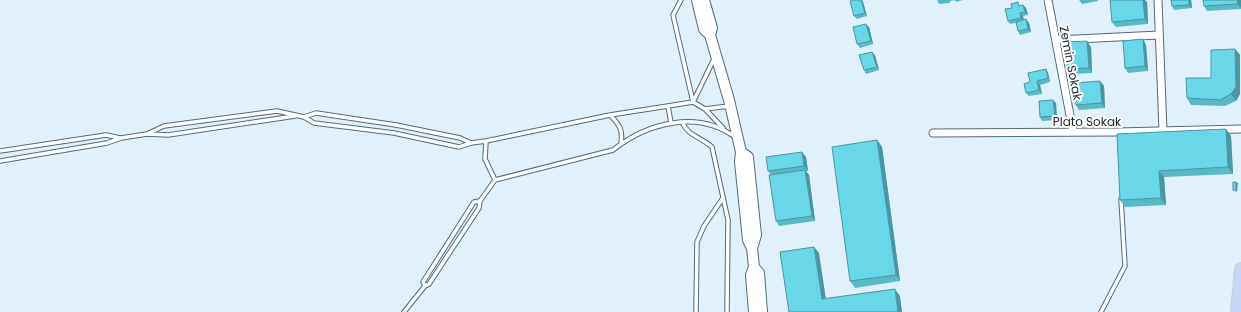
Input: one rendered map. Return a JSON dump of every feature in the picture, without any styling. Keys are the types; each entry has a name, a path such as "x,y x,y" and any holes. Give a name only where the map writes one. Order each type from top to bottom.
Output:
{"main road":[{"path":"697,0 704,30 710,35"},
{"path":"704,0 712,28 710,35 741,152 740,162 748,240 752,248 754,266 751,275 754,312"},
{"path":"754,266 759,273 762,312"},
{"path":"1237,312 1241,269"}],"street":[{"name":"Zemin Sokak","path":"1048,0 1074,131"},
{"path":"1158,0 1163,130"},
{"path":"1056,40 1160,35"},
{"name":"Plato Sokak","path":"933,133 1074,131 1117,132 1241,129"}],"lane":[{"path":"681,0 673,15 693,102"},
{"path":"693,102 716,55"},
{"path":"147,134 164,126 277,111 304,117 314,123 394,133 459,147 471,143 610,115 693,102 705,110 738,140"},
{"path":"668,106 671,123"},
{"path":"705,110 730,106"},
{"path":"304,117 316,113 396,125 460,138 471,143"},
{"path":"610,115 620,125 623,133 621,144"},
{"path":"0,161 107,143 121,138 147,134 168,135 296,116"},
{"path":"404,312 425,286 429,284 479,208 480,200 495,180 613,150 640,132 671,123 682,122 713,125 727,131"},
{"path":"682,122 686,131 705,141 712,147 728,220 727,312"},
{"path":"1117,132 1118,140"},
{"path":"0,151 106,134 121,138"},
{"path":"486,141 485,159 495,180"},
{"path":"1101,312 1125,266 1121,195"},
{"path":"696,312 697,242 704,226 723,198"},
{"path":"425,286 423,282 474,202 480,200"}],"building":[{"path":"861,0 865,13 854,16 850,1"},
{"path":"1110,0 1143,0 1145,19 1112,22"},
{"path":"1171,0 1189,0 1189,5 1172,6"},
{"path":"1203,0 1237,0 1238,4 1204,6"},
{"path":"1018,2 1019,6 1023,5 1025,12 1020,13 1021,18 1008,21 1005,9 1012,8 1011,4"},
{"path":"1026,19 1028,29 1018,31 1016,22"},
{"path":"866,24 871,41 857,44 853,27"},
{"path":"1143,39 1145,66 1125,68 1123,41"},
{"path":"1087,41 1089,68 1067,69 1066,42"},
{"path":"1235,49 1236,87 1231,94 1220,100 1187,98 1186,78 1211,78 1211,50"},
{"path":"872,52 877,67 864,70 859,55"},
{"path":"1046,69 1048,78 1037,81 1039,90 1026,93 1024,84 1030,82 1028,73"},
{"path":"1100,81 1102,103 1076,105 1074,83"},
{"path":"1053,100 1055,116 1040,117 1039,101"},
{"path":"1226,129 1228,167 1159,171 1161,198 1120,200 1117,134"},
{"path":"877,140 896,275 850,281 832,147"},
{"path":"802,152 804,166 768,171 766,157"},
{"path":"805,170 812,216 776,221 769,175"},
{"path":"1233,182 1236,182 1236,191 1233,190"},
{"path":"814,247 822,299 895,289 898,312 789,312 780,252"}]}
